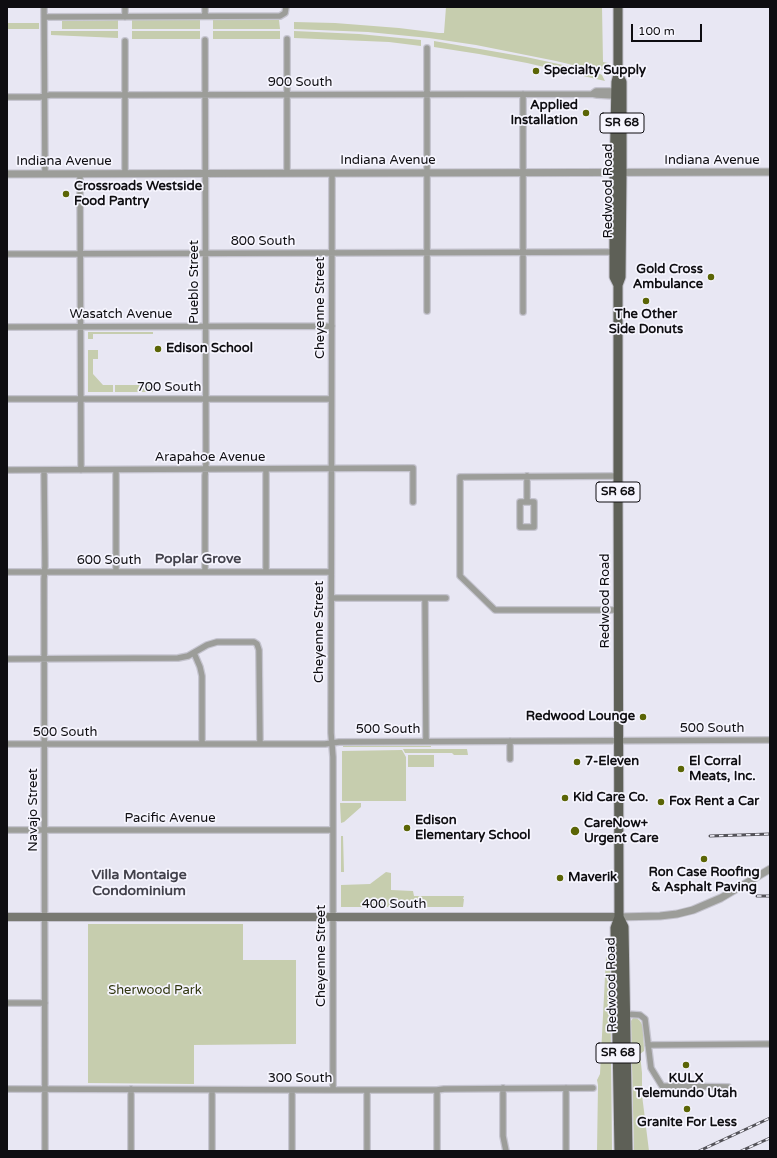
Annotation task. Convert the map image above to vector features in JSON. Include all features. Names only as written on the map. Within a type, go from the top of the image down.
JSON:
[{"type":"main road","name":"Redwood Road","points":[[618,7],[618,74],[615,93],[621,277],[618,285],[619,917],[615,928],[619,1151]]},
{"type":"main road","name":"Redwood Road","points":[[618,74],[622,82],[614,277],[618,285]]},
{"type":"main road","name":"400 South","points":[[7,917],[619,917]]},
{"type":"main road","name":"Redwood Road","points":[[619,917],[624,927],[628,1151]]},
{"type":"street","points":[[44,7],[45,174]]},
{"type":"street","points":[[125,7],[125,17]]},
{"type":"street","points":[[205,7],[205,16]]},
{"type":"street","points":[[44,17],[280,16],[284,15],[286,7]]},
{"type":"street","points":[[287,39],[287,174]]},
{"type":"street","name":"Pueblo Street","points":[[205,40],[205,572]]},
{"type":"street","points":[[125,41],[125,174]]},
{"type":"street","points":[[427,48],[427,311]]},
{"type":"street","name":"900 South","points":[[7,97],[38,97],[50,95],[592,94],[596,91],[615,93]]},
{"type":"street","points":[[523,94],[523,312]]},
{"type":"street","name":"Indiana Avenue","points":[[7,174],[770,172]]},
{"type":"street","name":"Cheyenne Street","points":[[332,173],[333,1090]]},
{"type":"street","points":[[80,174],[81,470]]},
{"type":"street","name":"800 South","points":[[7,254],[615,252]]},
{"type":"street","name":"Wasatch Avenue","points":[[7,327],[332,326]]},
{"type":"street","name":"700 South","points":[[7,399],[332,399]]},
{"type":"street","name":"Arapahoe Avenue","points":[[7,470],[413,468],[413,502]]},
{"type":"street","points":[[266,469],[266,572]]},
{"type":"street","name":"Navajo Street","points":[[44,470],[45,1151]]},
{"type":"street","points":[[116,470],[116,572]]},
{"type":"street","points":[[618,476],[460,476],[460,576],[495,610],[619,610]]},
{"type":"street","points":[[527,476],[527,502]]},
{"type":"street","points":[[520,502],[527,502],[534,502],[534,527],[520,527],[520,502]]},
{"type":"street","name":"600 South","points":[[7,572],[332,572]]},
{"type":"street","points":[[332,598],[446,598]]},
{"type":"street","points":[[426,598],[426,741]]},
{"type":"street","points":[[7,659],[172,658],[185,657],[207,645],[216,642],[251,642],[257,644],[259,650],[260,744]]},
{"type":"street","points":[[194,653],[202,676],[202,744]]},
{"type":"street","name":"500 South","points":[[7,744],[325,744],[333,742],[426,741],[770,740]]},
{"type":"street","points":[[510,741],[510,759]]},
{"type":"street","name":"Pacific Avenue","points":[[7,830],[333,830]]},
{"type":"street","name":"400 South","points":[[619,917],[660,916],[693,910],[721,898],[770,869]]},
{"type":"street","points":[[7,1003],[45,1003]]},
{"type":"street","points":[[625,1014],[640,1015],[645,1019],[648,1056],[651,1068],[662,1086],[728,1086]]},
{"type":"street","points":[[648,1045],[770,1044]]},
{"type":"street","name":"300 South","points":[[7,1089],[437,1090],[444,1088],[593,1088]]},
{"type":"street","points":[[503,1088],[503,1136],[506,1151]]},
{"type":"street","points":[[566,1088],[566,1151]]},
{"type":"street","points":[[131,1089],[131,1151]]},
{"type":"street","points":[[212,1090],[212,1151]]},
{"type":"street","points":[[292,1090],[292,1151]]},
{"type":"street","points":[[367,1090],[367,1151]]},
{"type":"street","points":[[437,1090],[437,1151]]},
{"type":"green space","points":[[446,7],[602,7],[603,62],[608,63],[607,67],[598,71],[476,45],[429,38],[368,32],[294,29],[294,22],[335,23],[444,33]]},
{"type":"green space","points":[[118,20],[118,29],[62,29],[62,21]]},
{"type":"green space","points":[[132,20],[200,20],[200,29],[132,29]]},
{"type":"green space","points":[[213,20],[279,20],[280,29],[213,29]]},
{"type":"green space","points":[[7,23],[39,23],[39,29],[7,29]]},
{"type":"green space","points":[[51,31],[118,31],[118,38],[51,35]]},
{"type":"green space","points":[[132,31],[200,31],[200,39],[132,39]]},
{"type":"green space","points":[[213,31],[280,31],[280,39],[213,39]]},
{"type":"green space","points":[[294,31],[359,34],[421,40],[421,46],[389,42],[294,38]]},
{"type":"green space","points":[[434,41],[526,57],[582,69],[602,75],[605,81],[527,63],[434,47]]},
{"type":"green space","points":[[88,332],[153,332],[153,334],[93,334],[93,339],[88,339]]},
{"type":"green space","points":[[88,350],[98,350],[98,359],[93,359],[93,374],[103,385],[113,385],[113,392],[88,392]]},
{"type":"green space","points":[[115,385],[153,385],[153,392],[115,392]]},
{"type":"green space","points":[[431,746],[431,747],[343,747]]},
{"type":"green space","points":[[403,749],[467,749],[468,755],[454,755],[452,753],[405,753]]},
{"type":"green space","points":[[402,750],[406,757],[406,801],[342,801],[342,751]]},
{"type":"green space","points":[[408,755],[434,755],[434,767],[408,767]]},
{"type":"green space","points":[[340,803],[361,803],[361,807],[341,823]]},
{"type":"green space","points":[[341,836],[343,836],[344,872],[341,872]]},
{"type":"green space","points":[[386,872],[391,873],[391,890],[413,891],[414,896],[464,896],[463,907],[341,907],[341,885],[370,884]]},
{"type":"green space","name":"Sherwood Park","points":[[88,924],[243,924],[243,960],[296,960],[296,1044],[194,1045],[194,1084],[88,1083]]},
{"type":"green space","points":[[606,957],[610,957],[612,1151],[597,1151],[597,1080],[600,1074]]},
{"type":"green space","points":[[633,1018],[637,1018],[643,1026],[644,1051],[640,1054],[642,1095],[649,1151],[634,1151],[631,1021]]},
{"type":"railway","points":[[710,836],[770,834]]},
{"type":"railway","points":[[757,896],[770,896]]},
{"type":"railway","points":[[699,1151],[770,1118]]},
{"type":"railway","points":[[741,1151],[770,1138]]},
{"type":"place","name":"Specialty Supply","points":[[536,71]]},
{"type":"place","name":"Applied Installation","points":[[586,113]]},
{"type":"place","name":"Crossroads Westside Food Pantry","points":[[66,194]]},
{"type":"place","name":"Gold Cross Ambulance","points":[[711,277]]},
{"type":"place","name":"The Other Side Donuts","points":[[646,301]]},
{"type":"place","name":"Edison School","points":[[158,349]]},
{"type":"place","name":"Redwood Lounge","points":[[643,717]]},
{"type":"place","name":"7-Eleven","points":[[577,762]]},
{"type":"place","name":"El Corral Meats, Inc.","points":[[681,769]]},
{"type":"place","name":"Kid Care Co.","points":[[565,798]]},
{"type":"place","name":"Fox Rent a Car","points":[[661,802]]},
{"type":"place","name":"Edison Elementary School","points":[[407,828]]},
{"type":"place","name":"CareNow+ Urgent Care","points":[[575,831]]},
{"type":"place","name":"Ron Case Roofing & Asphalt Paving","points":[[704,859]]},
{"type":"place","name":"Maverik","points":[[560,878]]},
{"type":"place","name":"KULX Telemundo Utah","points":[[686,1065]]},
{"type":"place","name":"Granite For Less","points":[[687,1109]]},
{"type":"district","name":"Poplar Grove","points":[[198,559]]},
{"type":"district","name":"Villa Montaige Condominium","points":[[139,884]]}]
